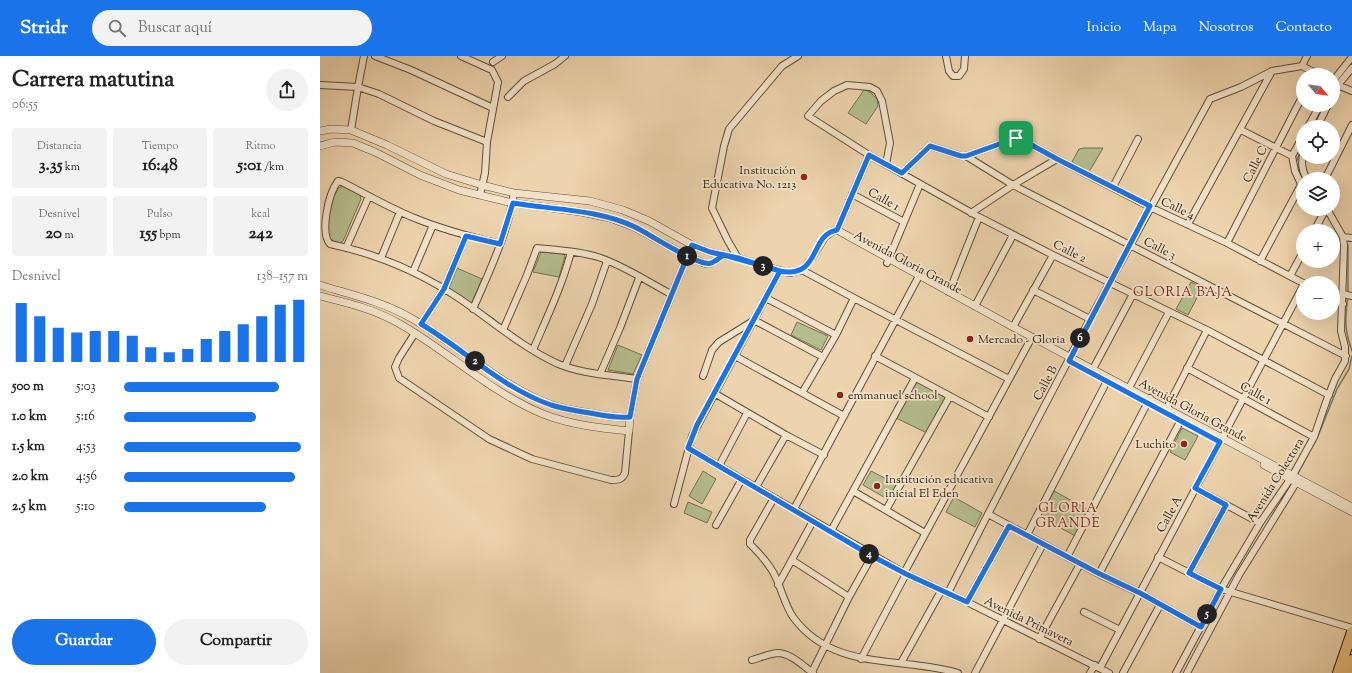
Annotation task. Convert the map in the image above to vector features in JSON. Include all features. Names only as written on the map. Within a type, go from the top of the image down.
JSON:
[{"type":"highway","points":[[1338,673],[1352,632]]},
{"type":"highway","points":[[1348,673],[1352,660]]},
{"type":"street","points":[[351,130],[364,56]]},
{"type":"street","points":[[375,56],[404,67],[493,108]]},
{"type":"street","points":[[461,56],[492,70],[498,82],[487,142],[487,160],[480,195]]},
{"type":"street","points":[[493,62],[502,56]]},
{"type":"street","points":[[508,98],[524,81],[555,64],[565,56]]},
{"type":"street","points":[[738,258],[712,208],[728,129],[782,66],[798,56]]},
{"type":"street","points":[[946,56],[949,71],[953,76],[959,76],[964,69],[964,56]]},
{"type":"street","points":[[1301,56],[1302,66]]},
{"type":"street","points":[[1302,66],[1307,56]]},
{"type":"street","points":[[1340,75],[1352,56]]},
{"type":"street","points":[[1188,224],[1241,130],[1272,71],[1302,66],[1306,68]]},
{"type":"street","points":[[1340,79],[1352,68]]},
{"type":"street","name":"Calle B","points":[[948,593],[1090,319],[1150,206],[1210,99],[1241,87],[1272,71]]},
{"type":"street","points":[[320,85],[358,87],[379,94],[434,121],[487,142]]},
{"type":"street","name":"Calle 2","points":[[886,164],[890,143],[882,101],[877,91],[870,87],[847,85],[834,91],[821,101],[808,116],[869,155],[979,217],[1207,330],[1264,359],[1329,395]]},
{"type":"street","points":[[1340,85],[1352,91]]},
{"type":"street","name":"Calle C","points":[[1227,243],[1296,109]]},
{"type":"street","points":[[1329,172],[1352,125]]},
{"type":"street","points":[[320,127],[351,130],[387,145],[446,174],[482,185],[514,193],[590,201],[624,210],[650,221],[692,245],[710,252],[738,258],[789,273],[802,270],[808,264],[828,233]]},
{"type":"street","points":[[320,131],[331,129]]},
{"type":"street","points":[[1241,130],[1292,156]]},
{"type":"street","name":"Calle 4","points":[[966,156],[1019,138],[1057,159],[1227,243],[1296,279]]},
{"type":"street","points":[[1113,187],[1138,139]]},
{"type":"street","points":[[320,146],[335,142],[354,143],[420,175],[459,190],[513,203],[581,212],[610,218],[634,227],[699,262],[710,264],[724,255]]},
{"type":"street","points":[[902,173],[930,146],[961,156],[966,156]]},
{"type":"street","points":[[1296,149],[1292,156],[1296,172]]},
{"type":"street","points":[[837,230],[869,155]]},
{"type":"street","name":"Calle 3","points":[[966,156],[1013,185],[1346,356]]},
{"type":"street","points":[[971,212],[1057,159]]},
{"type":"street","points":[[500,244],[466,236],[433,225],[400,212],[338,181],[322,206],[323,237],[326,242],[381,258],[413,272],[444,289],[503,330],[557,363],[586,372],[637,379]]},
{"type":"street","points":[[888,261],[920,184]]},
{"type":"street","points":[[473,309],[500,244],[513,203],[514,193]]},
{"type":"street","name":"Calle 1","points":[[852,194],[904,222]]},
{"type":"street","points":[[1260,261],[1296,195]]},
{"type":"street","points":[[346,248],[368,196]]},
{"type":"street","points":[[381,258],[400,212]]},
{"type":"street","points":[[1332,216],[1348,237]]},
{"type":"street","points":[[949,292],[979,217]]},
{"type":"street","points":[[413,272],[433,225]]},
{"type":"street","name":"Avenida Gloria Grande","points":[[828,233],[837,230],[888,261]]},
{"type":"street","points":[[1346,356],[1341,331],[1342,304],[1348,237],[1352,230]]},
{"type":"street","name":"Avenida Gloria Grande","points":[[828,233],[836,235],[888,261],[1070,359],[1107,381],[1167,408],[1221,440],[1352,512]]},
{"type":"street","points":[[975,306],[1013,235]]},
{"type":"street","points":[[421,324],[444,289],[466,236]]},
{"type":"street","points":[[415,333],[395,367],[399,378],[489,439],[532,459],[611,480],[618,480],[623,477],[625,473],[630,417],[637,379],[692,245]]},
{"type":"street","points":[[503,330],[537,248],[571,252],[592,256],[607,261],[671,294]]},
{"type":"street","points":[[534,350],[564,277],[571,252]]},
{"type":"street","points":[[1013,327],[1053,255]]},
{"type":"street","points":[[565,366],[592,304],[607,261]]},
{"type":"street","points":[[1290,276],[1296,265]]},
{"type":"street","points":[[802,270],[1010,379]]},
{"type":"street","points":[[674,504],[688,448],[697,425],[780,271]]},
{"type":"street","points":[[794,508],[824,455],[918,277]]},
{"type":"street","name":"Avenida Gloria Grande","points":[[918,277],[975,306],[1013,327],[1031,339]]},
{"type":"street","points":[[600,374],[620,328],[639,278]]},
{"type":"street","points":[[320,285],[359,296],[388,307],[421,324],[508,383],[551,405],[616,418],[630,417]]},
{"type":"street","points":[[1033,290],[1090,319]]},
{"type":"street","points":[[1093,369],[1133,294]]},
{"type":"street","points":[[1343,294],[1352,296]]},
{"type":"street","points":[[320,296],[360,306],[398,323],[510,398],[542,413],[561,420],[590,427],[629,431]]},
{"type":"street","points":[[766,298],[836,335]]},
{"type":"street","points":[[802,393],[836,335],[854,298]]},
{"type":"street","name":"Calle A","points":[[1090,673],[1098,667],[1120,630],[1296,299]]},
{"type":"street","points":[[1129,388],[1169,312]]},
{"type":"street","points":[[754,320],[823,357]]},
{"type":"street","points":[[703,376],[712,350],[719,342],[754,320]]},
{"type":"street","points":[[1167,408],[1207,330]]},
{"type":"street","points":[[861,659],[926,533],[1031,339]]},
{"type":"street","points":[[735,356],[844,416]]},
{"type":"street","points":[[875,356],[989,417]]},
{"type":"street","name":"Avenida Colectora","points":[[1187,673],[1239,575],[1293,479],[1314,437],[1329,395],[1346,356]]},
{"type":"street","name":"Avenida Gloria Grande","points":[[1070,359],[1129,388],[1180,420],[1221,440]]},
{"type":"street","name":"Calle 1","points":[[1187,368],[1314,437]]},
{"type":"street","points":[[832,531],[915,378]]},
{"type":"street","points":[[1026,535],[1107,381]]},
{"type":"street","points":[[714,393],[786,435],[824,455]]},
{"type":"street","points":[[886,510],[950,396]]},
{"type":"street","points":[[1067,557],[1148,400]]},
{"type":"street","points":[[719,466],[747,413]]},
{"type":"street","points":[[1100,574],[1180,420]]},
{"type":"street","points":[[756,486],[786,435]]},
{"type":"street","name":"Avenida Primavera","points":[[688,448],[794,508],[813,521],[905,574],[967,602],[1002,621],[1109,673]]},
{"type":"street","points":[[716,525],[742,478]]},
{"type":"street","name":"Avenida Gloria Grande","points":[[1293,479],[1352,507]]},
{"type":"street","name":"Avenida Colectora","points":[[1176,673],[1221,589],[1260,523],[1293,479]]},
{"type":"street","points":[[1195,488],[1260,523]]},
{"type":"street","points":[[853,491],[926,533]]},
{"type":"street","points":[[774,498],[750,540],[750,544],[772,571],[793,617],[807,633],[825,646],[851,657],[901,663],[958,673]]},
{"type":"street","points":[[1189,573],[1226,505]]},
{"type":"street","points":[[988,514],[1080,564],[1140,593],[1201,627]]},
{"type":"street","points":[[778,585],[813,521]]},
{"type":"street","points":[[967,602],[1009,526]]},
{"type":"street","points":[[975,673],[1043,544]]},
{"type":"street","points":[[752,660],[777,653],[785,654],[794,658],[813,673],[849,597],[872,556]]},
{"type":"street","points":[[1158,557],[1221,589],[1352,628]]},
{"type":"street","points":[[792,560],[849,597]]},
{"type":"street","points":[[1039,639],[1080,564]]},
{"type":"street","points":[[901,663],[941,591]]},
{"type":"street","points":[[1123,673],[1160,605]]},
{"type":"street","points":[[1084,612],[1120,630]]},
{"type":"green space","points":[[864,90],[870,92],[877,99],[878,106],[866,124],[848,113]]},
{"type":"green space","points":[[1103,148],[1089,172],[1072,162],[1079,149]]},
{"type":"green space","points":[[342,186],[360,195],[361,199],[343,241],[340,243],[329,237],[327,226],[332,202],[338,189]]},
{"type":"green space","points":[[541,252],[564,254],[565,256],[559,277],[533,272]]},
{"type":"green space","points":[[457,268],[482,279],[472,302],[470,303],[449,288]]},
{"type":"green space","points":[[1191,282],[1202,288],[1188,315],[1176,309]]},
{"type":"green space","points":[[797,322],[828,336],[821,350],[791,335]]},
{"type":"green space","points":[[618,345],[642,355],[633,374],[608,370]]},
{"type":"green space","points":[[918,380],[948,397],[927,433],[896,418]]},
{"type":"green space","name":"Luchito","points":[[1182,428],[1198,436],[1185,460],[1170,452]]},
{"type":"green space","points":[[703,471],[716,479],[702,504],[689,496]]},
{"type":"green space","points":[[871,471],[898,485],[889,500],[863,485]]},
{"type":"green space","points":[[1054,491],[1089,510],[1075,536],[1040,516]]},
{"type":"green space","points":[[954,497],[982,513],[975,527],[946,512]]},
{"type":"green space","points":[[688,502],[712,512],[707,523],[684,513]]},
{"type":"waterway","points":[[1317,120],[1321,112]]},
{"type":"waterway","points":[[1348,245],[1348,292]]},
{"type":"waterway","points":[[1348,296],[1346,324],[1352,351]]},
{"type":"waterway","points":[[1297,475],[1318,436],[1337,389],[1349,369],[1352,356]]},
{"type":"place","name":"Institución Educativa No. 1213","points":[[804,177]]},
{"type":"place","name":"Mercado - Gloria","points":[[970,339]]},
{"type":"place","name":"emmanuel school","points":[[840,395]]},
{"type":"place","name":"Luchito","points":[[1184,444]]},
{"type":"place","name":"Institución educativa inicial El Eden","points":[[877,486]]},
{"type":"district","name":"GLORIA BAJA","points":[[1183,291]]},
{"type":"district","name":"GLORIA GRANDE","points":[[1068,514]]},
{"type":"route","points":[[1016,138],[966,156],[961,156],[930,146],[902,173],[869,155],[837,230],[832,231],[825,236],[808,264],[802,270],[789,273],[738,258],[724,255],[710,264],[706,264],[687,256],[634,227],[610,218],[581,212],[540,208],[513,203],[500,244],[466,236],[444,289],[421,324],[508,383],[533,397],[551,405],[567,409],[616,418],[630,417],[637,379],[671,294],[687,256],[692,245],[710,252],[730,256],[738,258],[780,271],[697,425],[688,448],[794,508],[872,556],[941,591],[967,602],[1009,526],[1100,574],[1140,593],[1201,627],[1221,589],[1189,573],[1226,505],[1195,488],[1220,442],[1069,361],[1150,206],[1023,140],[1016,138]]}]
